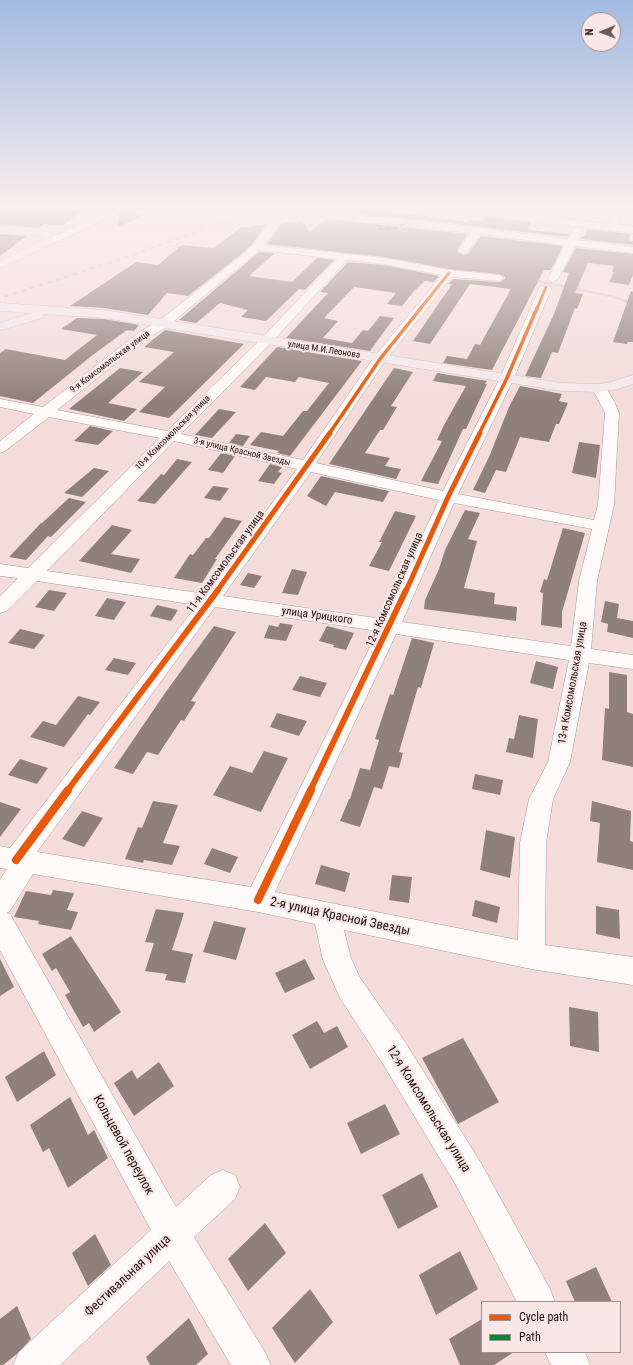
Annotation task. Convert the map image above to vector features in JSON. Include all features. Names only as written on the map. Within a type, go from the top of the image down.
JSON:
[{"type":"main road","points":[[0,322],[9,310],[45,312]]},
{"type":"main road","name":"улица М.И.Леонова","points":[[45,312],[104,314],[506,380],[589,388]]},
{"type":"main road","points":[[0,322],[45,312]]},
{"type":"main road","points":[[589,388],[613,386],[633,379]]},
{"type":"street","name":"9-я Комсомольская улица","points":[[0,448],[145,334],[163,324],[226,274]]},
{"type":"street","name":"10-я Комсомольская улица","points":[[0,607],[266,341],[329,274]]},
{"type":"street","name":"11-я Комсомольская улица","points":[[14,859],[211,600],[306,467],[380,359],[448,274]]},
{"type":"street","points":[[483,274],[497,274]]},
{"type":"street","name":"12-я Комсомольская улица","points":[[258,900],[390,626],[448,497],[506,380],[555,274]]},
{"type":"street","name":"13-я Комсомольская улица","points":[[531,956],[533,843],[541,799],[559,762],[580,654],[588,581],[606,505],[612,413],[607,401],[589,388]]},
{"type":"street","name":"3-я улица Красной Звезды","points":[[0,403],[44,413],[170,436],[448,497],[601,526]]},
{"type":"street","name":"улица Урицкого","points":[[0,570],[633,662]]},
{"type":"street","points":[[0,903],[14,859]]},
{"type":"street","name":"2-я улица Красной Звезды","points":[[14,859],[258,900],[531,956],[633,971]]},
{"type":"street","name":"12-я Комсомольская улица","points":[[327,915],[337,960],[350,988],[394,1053],[469,1175],[536,1301]]},
{"type":"street","name":"Кольцевой переулок","points":[[0,923],[173,1235],[252,1365]]},
{"type":"street","name":"Фестивальная улица","points":[[32,1365],[223,1187]]},
{"type":"street","points":[[565,1353],[571,1365]]},
{"type":"building","points":[[118,274],[216,274],[188,296],[167,293],[148,315],[104,308],[70,306]]},
{"type":"building","points":[[233,274],[252,274],[249,276],[292,282],[301,274],[321,274],[305,290],[299,289],[266,321],[241,317],[248,310],[220,303],[196,323],[179,320]]},
{"type":"building","points":[[337,274],[427,274],[439,276],[434,282],[425,281],[414,291],[402,306],[387,304],[396,293],[354,287],[324,318],[338,321],[323,338],[352,343],[363,330],[368,331],[380,316],[394,318],[370,351],[286,338],[328,293],[320,292]]},
{"type":"building","points":[[496,274],[542,274],[492,370],[443,363],[447,356],[467,359],[475,344],[480,345],[511,289],[470,284],[430,344],[413,341],[452,284],[448,284],[453,279],[499,282],[505,279],[505,277]]},
{"type":"building","points":[[569,274],[583,274],[575,293],[583,294],[577,309],[575,308],[558,353],[552,352],[541,378],[525,376],[554,314]]},
{"type":"building","points":[[613,274],[633,274],[629,285],[609,282]]},
{"type":"building","points":[[631,291],[633,292],[633,342],[628,342],[627,344],[613,342]]},
{"type":"building","points":[[77,318],[104,319],[139,325],[134,331],[127,330],[94,354],[33,403],[0,396],[0,353],[6,349],[65,360],[97,335],[61,329]]},
{"type":"building","points":[[165,330],[244,344],[169,418],[139,412],[165,387],[139,382],[174,352],[144,347]]},
{"type":"building","points":[[277,347],[362,361],[290,456],[277,453],[279,451],[250,445],[261,432],[283,436],[303,411],[307,411],[329,383],[299,377],[295,382],[266,377],[255,390],[240,387]]},
{"type":"building","points":[[120,368],[143,372],[108,403],[137,409],[124,421],[69,409]]},
{"type":"building","points":[[394,368],[413,372],[391,406],[397,407],[383,430],[380,430],[365,453],[390,458],[385,466],[401,469],[396,479],[329,464]]},
{"type":"building","points":[[437,373],[487,381],[485,384],[487,384],[466,429],[463,429],[438,484],[421,481],[442,441],[437,440],[444,425],[466,386],[433,381]]},
{"type":"building","points":[[520,386],[562,394],[559,401],[568,403],[559,424],[556,424],[549,442],[520,437],[506,472],[496,470],[485,493],[473,490],[489,457],[509,407]]},
{"type":"building","points":[[219,409],[236,412],[212,438],[195,435]]},
{"type":"building","points":[[90,426],[113,431],[98,445],[74,441]]},
{"type":"building","points":[[236,434],[250,436],[243,446],[229,443]]},
{"type":"building","points":[[579,442],[600,445],[596,478],[572,473]]},
{"type":"building","points":[[221,453],[235,456],[223,473],[208,470]]},
{"type":"building","points":[[177,459],[192,462],[155,504],[137,501],[161,474],[164,475]]},
{"type":"building","points":[[270,464],[282,467],[278,472],[282,473],[274,484],[258,481]]},
{"type":"building","points":[[94,468],[109,471],[82,497],[64,493]]},
{"type":"building","points":[[321,476],[389,491],[383,502],[335,492],[326,506],[307,496]]},
{"type":"building","points":[[213,486],[229,488],[220,501],[204,498]]},
{"type":"building","points":[[69,498],[86,502],[51,537],[48,536],[26,560],[9,557],[41,523]]},
{"type":"building","points":[[465,510],[480,513],[468,539],[477,541],[464,588],[495,593],[494,604],[517,607],[516,621],[424,609],[425,600],[439,569],[445,550]]},
{"type":"building","points":[[395,511],[416,516],[389,571],[369,566],[382,542],[379,542]]},
{"type":"building","points":[[224,517],[242,521],[215,559],[217,559],[202,583],[174,578],[190,554],[193,555],[206,538],[209,538]]},
{"type":"building","points":[[112,525],[132,530],[111,554],[140,559],[131,573],[79,561]]},
{"type":"building","points":[[563,528],[585,533],[562,612],[562,628],[541,625],[543,593],[540,592],[544,579],[547,580]]},
{"type":"building","points":[[292,569],[307,572],[298,595],[282,593]]},
{"type":"building","points":[[248,573],[262,576],[254,588],[240,585]]},
{"type":"building","points":[[49,590],[67,593],[54,611],[35,607]]},
{"type":"building","points":[[107,598],[126,602],[114,620],[95,616]]},
{"type":"building","points":[[605,601],[619,604],[617,618],[633,621],[633,638],[607,632],[608,624],[601,622]]},
{"type":"building","points":[[157,605],[178,610],[171,621],[150,616]]},
{"type":"building","points":[[280,623],[293,625],[286,641],[264,638],[269,625],[278,627]]},
{"type":"building","points":[[214,626],[236,632],[191,701],[196,702],[184,721],[181,720],[158,755],[147,752],[133,774],[114,768],[165,693]]},
{"type":"building","points":[[327,626],[354,633],[346,650],[333,647],[334,645],[319,641]]},
{"type":"building","points":[[20,629],[45,635],[34,649],[8,643]]},
{"type":"building","points":[[412,638],[434,643],[421,688],[418,687],[399,752],[403,753],[399,768],[389,766],[382,789],[374,787],[360,827],[340,821],[350,799],[360,768],[370,770],[379,740],[375,739],[390,694],[393,695]]},
{"type":"building","points":[[114,658],[136,663],[128,675],[105,670]]},
{"type":"building","points":[[536,661],[558,667],[553,689],[530,683]]},
{"type":"building","points":[[609,672],[627,675],[627,712],[633,714],[633,767],[602,760],[605,708],[609,709]]},
{"type":"building","points":[[300,676],[327,683],[320,697],[292,690]]},
{"type":"building","points":[[78,696],[100,702],[90,715],[88,714],[64,747],[30,737],[43,721],[56,725]]},
{"type":"building","points":[[277,713],[307,721],[299,736],[270,727]]},
{"type":"building","points":[[519,715],[538,719],[533,758],[506,752],[509,738],[514,739]]},
{"type":"building","points":[[264,751],[288,758],[261,812],[213,795],[230,766],[252,773]]},
{"type":"building","points":[[20,759],[48,768],[37,784],[8,775]]},
{"type":"building","points":[[475,774],[503,780],[500,795],[472,789]]},
{"type":"building","points":[[153,801],[178,805],[163,843],[180,846],[172,865],[144,860],[143,863],[125,859],[138,827],[142,828]]},
{"type":"building","points":[[592,801],[631,811],[630,841],[633,842],[633,870],[597,862],[600,823],[590,821]]},
{"type":"building","points":[[0,802],[21,809],[0,837]]},
{"type":"building","points":[[82,811],[103,818],[84,847],[62,839]]},
{"type":"building","points":[[486,830],[515,837],[510,878],[480,870]]},
{"type":"building","points":[[212,848],[238,857],[230,873],[204,864]]},
{"type":"building","points":[[321,865],[350,873],[345,892],[315,884]]},
{"type":"building","points":[[392,875],[412,877],[409,903],[389,900]]},
{"type":"building","points":[[53,890],[74,893],[67,910],[78,912],[71,930],[38,924],[39,921],[14,917],[26,891],[51,895]]},
{"type":"building","points":[[475,900],[500,907],[497,923],[472,916]]},
{"type":"building","points":[[596,906],[619,910],[620,939],[596,934]]},
{"type":"building","points":[[156,909],[184,913],[172,950],[193,954],[185,983],[165,980],[167,974],[145,971],[154,943],[145,942]]},
{"type":"building","points":[[214,921],[246,928],[236,960],[203,952]]},
{"type":"building","points":[[71,936],[121,1012],[94,1032],[89,1023],[83,1027],[65,995],[70,992],[56,968],[52,971],[42,954]]},
{"type":"building","points":[[0,959],[14,987],[0,996]]},
{"type":"building","points":[[305,959],[315,979],[285,993],[275,973]]},
{"type":"building","points":[[569,1007],[598,1012],[599,1052],[570,1046]]},
{"type":"building","points":[[317,1021],[324,1033],[337,1026],[348,1047],[310,1069],[292,1035]]},
{"type":"building","points":[[463,1038],[499,1102],[458,1124],[422,1058]]},
{"type":"building","points":[[44,1051],[56,1075],[17,1102],[5,1077]]},
{"type":"building","points":[[159,1062],[174,1086],[134,1116],[114,1083],[132,1070],[137,1079]]},
{"type":"building","points":[[70,1097],[88,1135],[94,1130],[108,1158],[68,1188],[49,1148],[43,1152],[30,1125]]},
{"type":"building","points":[[385,1104],[400,1134],[361,1154],[347,1123]]},
{"type":"building","points":[[422,1173],[438,1207],[398,1229],[382,1195]]},
{"type":"building","points":[[265,1223],[286,1253],[248,1291],[228,1259]]},
{"type":"building","points":[[95,1234],[111,1265],[88,1286],[72,1253]]},
{"type":"building","points":[[460,1251],[478,1289],[436,1315],[419,1275]]},
{"type":"building","points":[[596,1267],[612,1301],[575,1301],[566,1281]]},
{"type":"building","points":[[310,1289],[333,1322],[295,1363],[272,1328]]},
{"type":"building","points":[[17,1306],[31,1339],[17,1354],[3,1365],[0,1365],[0,1319]]},
{"type":"building","points":[[189,1318],[208,1354],[196,1365],[150,1365],[146,1357]]},
{"type":"building","points":[[481,1320],[481,1353],[512,1353],[494,1365],[460,1365],[449,1339]]},
{"type":"waterway","points":[[533,280],[610,296],[633,303]]},
{"type":"railway","points":[[0,298],[76,274]]},
{"type":"cycle path","points":[[16,860],[211,600],[306,467],[380,359],[448,274]]},
{"type":"cycle path","points":[[258,900],[390,626],[448,497],[506,380],[546,287]]}]
